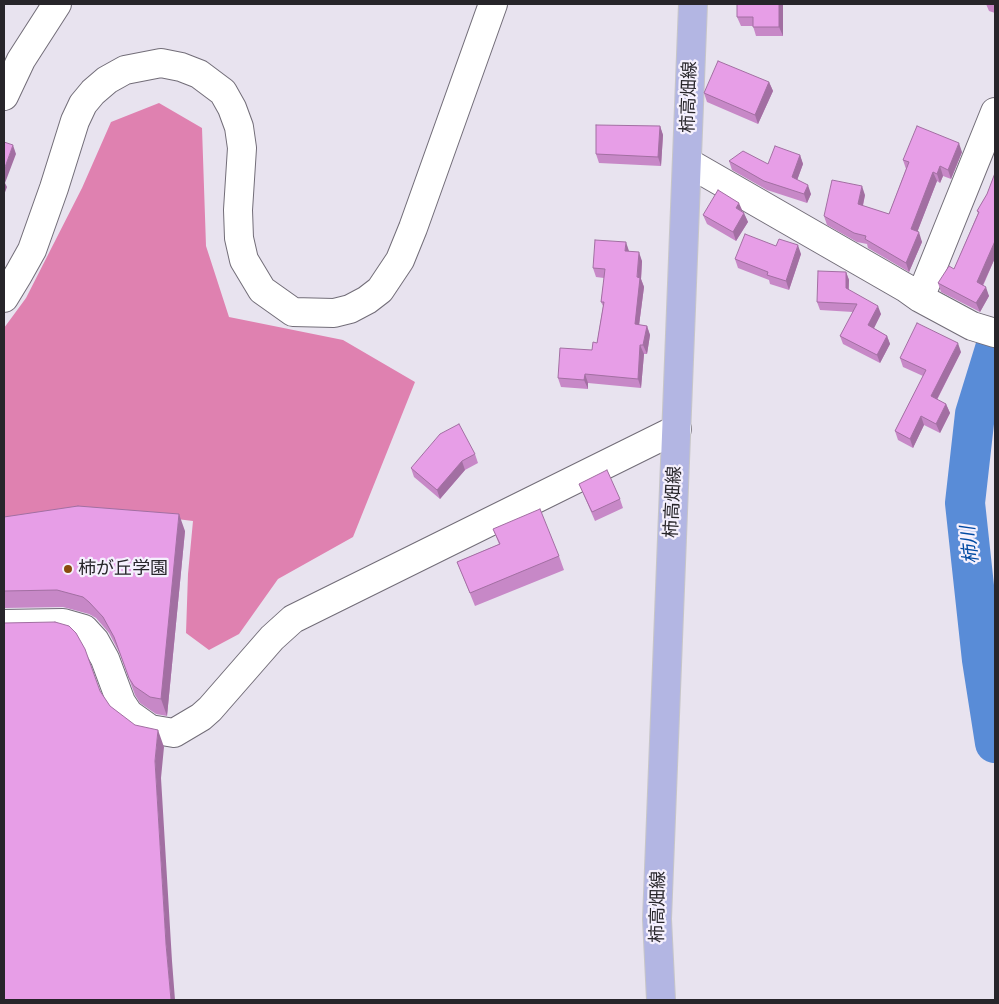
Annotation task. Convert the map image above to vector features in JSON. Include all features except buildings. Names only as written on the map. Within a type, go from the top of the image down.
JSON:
[{"type":"main road","name":"柿高畑線","points":[[661,1000],[656,919],[693,4]]},
{"type":"street","points":[[4,96],[12,59],[56,4]]},
{"type":"street","points":[[4,298],[32,250],[75,120],[83,104],[107,80],[125,70],[161,63],[181,67],[199,74],[223,92],[232,108],[239,126],[242,148],[238,210],[239,238],[244,260],[262,290],[293,312],[334,313],[367,300],[380,290],[400,260],[493,4]]},
{"type":"street","points":[[920,298],[995,112]]},
{"type":"street","points":[[687,162],[906,288],[920,298],[984,329]]},
{"type":"street","points":[[4,624],[63,623],[84,629],[95,641],[105,660],[121,702],[130,714],[150,729],[174,733],[201,717],[210,709],[272,638],[293,620],[677,429]]},
{"type":"shaded area","points":[[159,103],[202,128],[206,246],[229,317],[343,340],[415,382],[353,537],[278,579],[239,634],[209,650],[186,633],[188,574],[193,521],[136,514],[4,527],[4,328],[26,298],[82,188],[111,122]]},
{"type":"waterway","name":"柿川","points":[[995,349],[975,414],[965,503],[982,660],[995,743]]},
{"type":"place","name":"柿が丘学園","points":[[68,569]]}]
